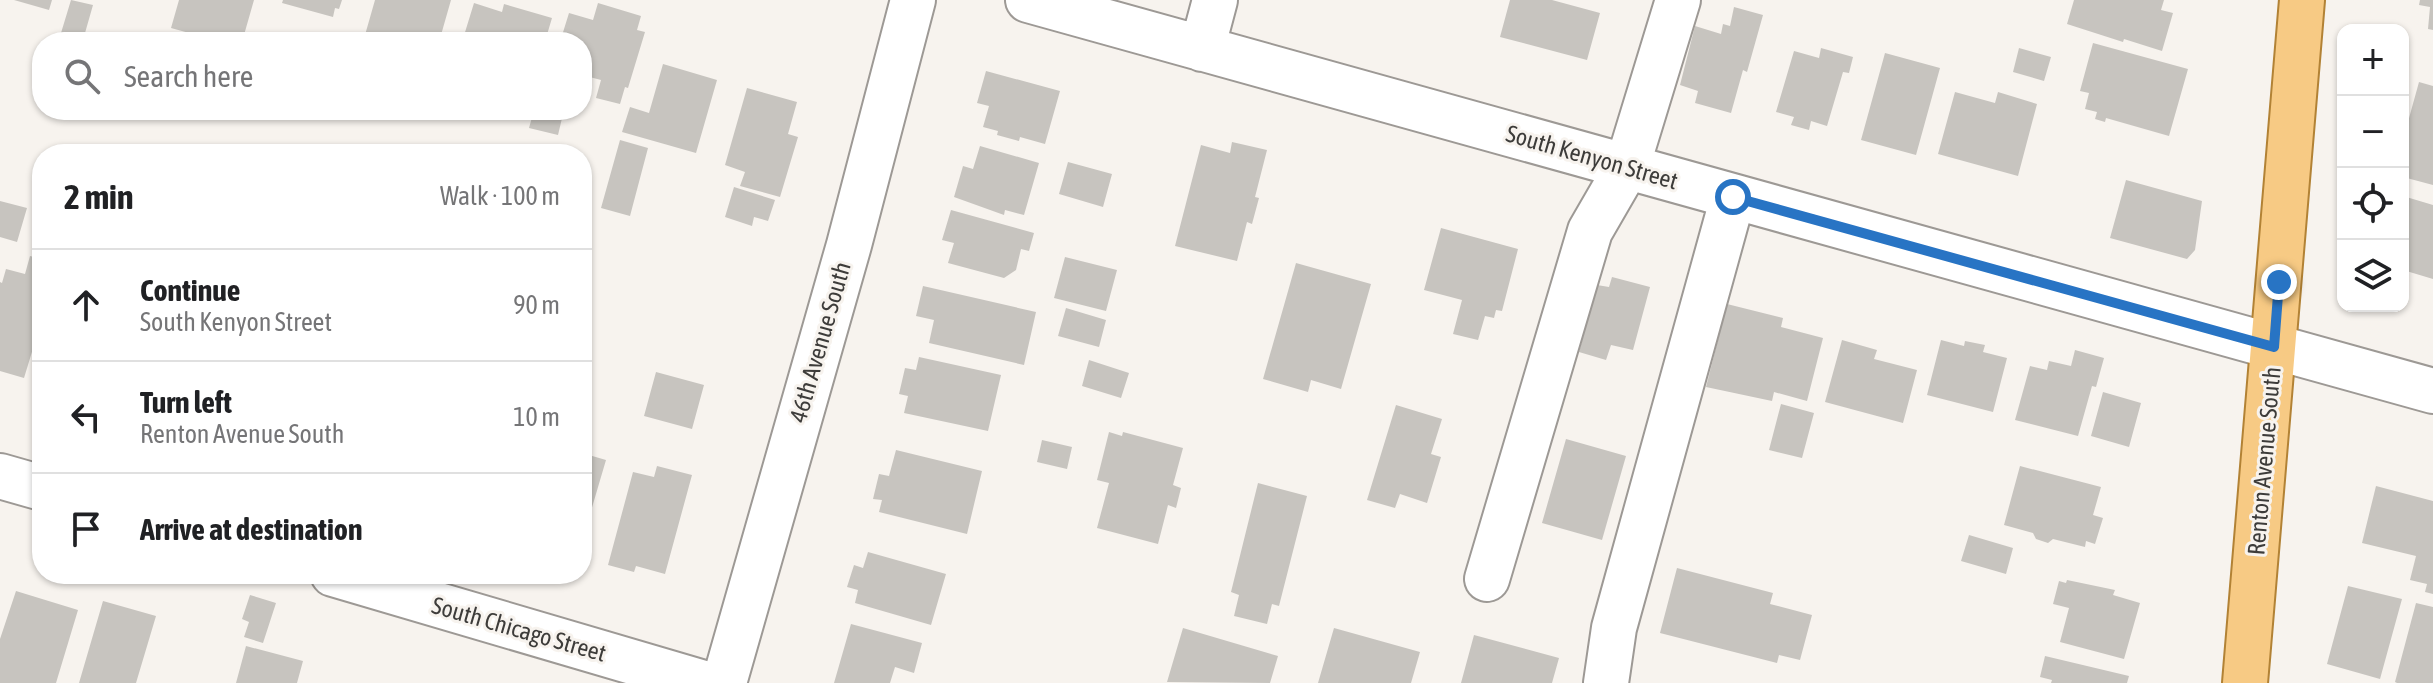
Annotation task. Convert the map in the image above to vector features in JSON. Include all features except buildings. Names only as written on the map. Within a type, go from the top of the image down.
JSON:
[{"type":"main road","name":"Renton Avenue South","points":[[2245,683],[2302,0]]},
{"type":"street","name":"46th Avenue South","points":[[724,683],[849,245],[913,0]]},
{"type":"street","name":"South Kenyon Street","points":[[1028,0],[2433,391]]},
{"type":"street","points":[[1202,49],[1215,0]]},
{"type":"street","points":[[1487,579],[1590,231],[1627,167],[1678,0]]},
{"type":"street","points":[[1606,683],[1614,628],[1733,197]]},
{"type":"street","points":[[0,476],[32,485]]},
{"type":"street","name":"South Chicago Street","points":[[367,584],[704,683]]},
{"type":"route","points":[[1733,197],[2274,347],[2279,282]]}]
